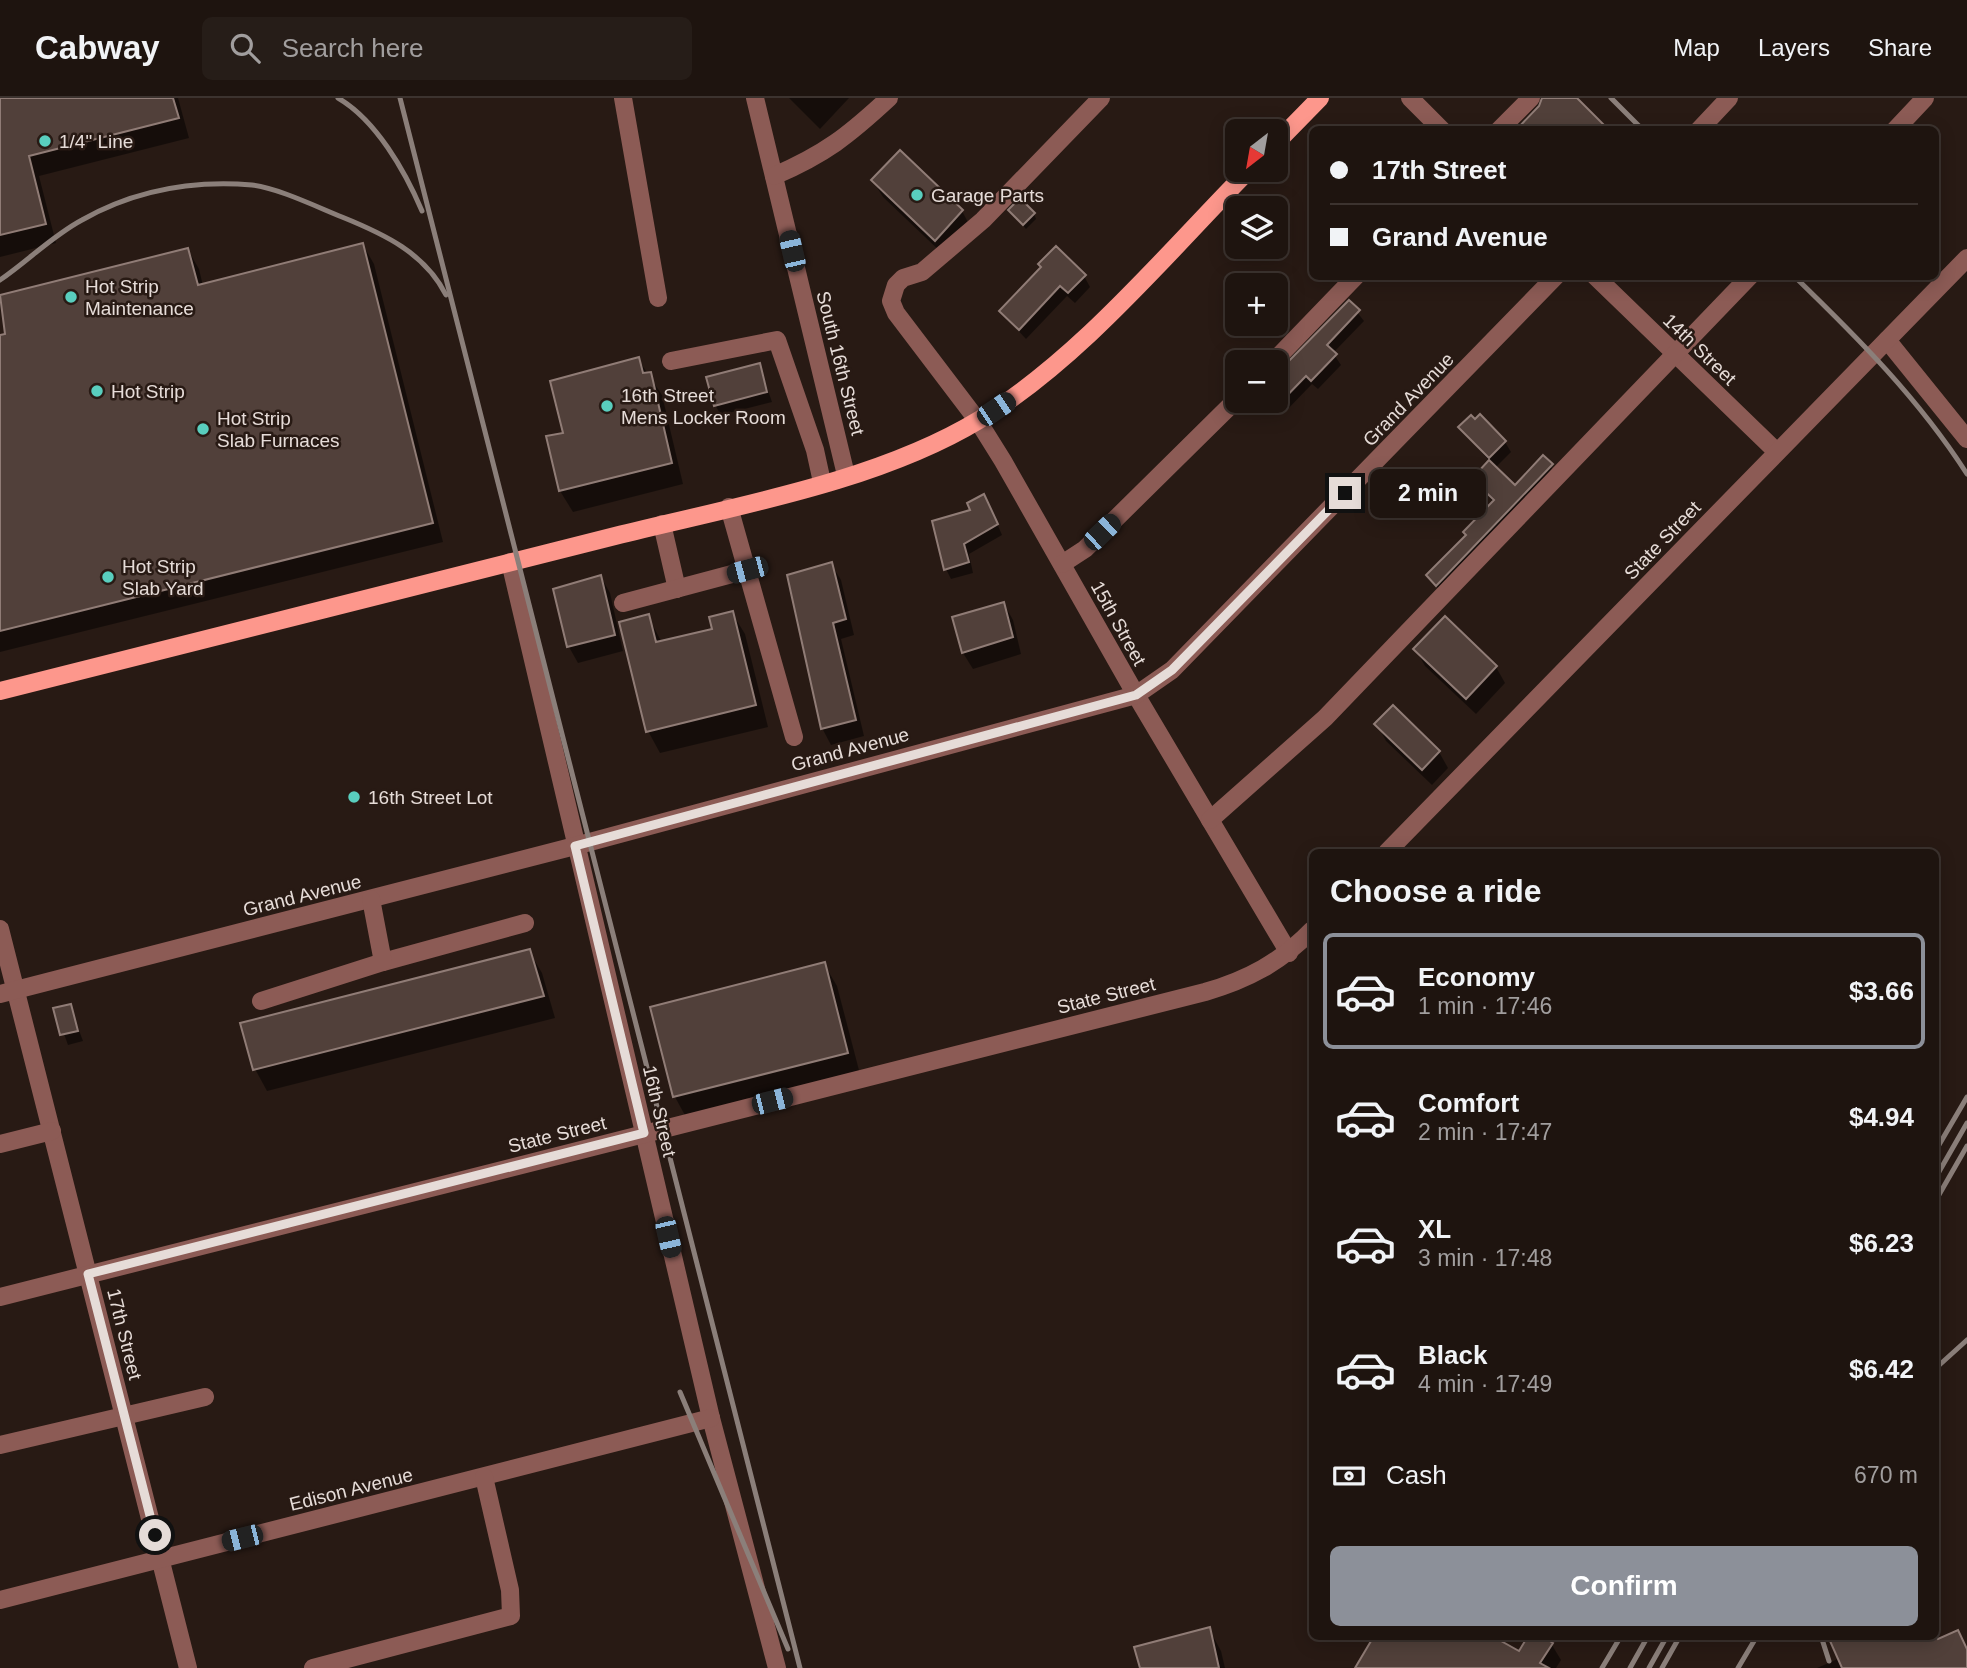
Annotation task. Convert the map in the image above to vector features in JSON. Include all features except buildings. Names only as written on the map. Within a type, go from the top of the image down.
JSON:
[{"type":"main road","points":[[1288,131],[1320,98]]},
{"type":"main road","points":[[0,691],[729,507],[900,458],[978,421],[1027,389],[1067,355],[1237,182]]},
{"type":"street","points":[[623,98],[658,298]]},
{"type":"street","name":"South 16th Street","points":[[755,98],[846,475]]},
{"type":"street","points":[[774,176],[807,162],[843,140],[889,98]]},
{"type":"street","name":"15th Street","points":[[1101,98],[983,220],[922,272],[902,278],[892,293],[891,301],[896,313],[978,421],[1289,953]]},
{"type":"street","points":[[1410,98],[1438,126]]},
{"type":"street","points":[[1503,126],[1531,98]]},
{"type":"street","points":[[1703,126],[1730,98]]},
{"type":"street","points":[[1899,126],[1925,98]]},
{"type":"street","name":"State Street","points":[[1393,849],[1967,258]]},
{"type":"street","points":[[1285,350],[1352,280]]},
{"type":"street","name":"Grand Avenue","points":[[8,992],[575,846],[1136,695],[1172,670],[1552,280]]},
{"type":"street","name":"14th Street","points":[[1599,280],[1777,452]]},
{"type":"street","points":[[1210,820],[1325,718],[1746,280]]},
{"type":"street","points":[[671,362],[777,340],[815,450],[822,482]]},
{"type":"street","points":[[1887,341],[1967,439]]},
{"type":"street","points":[[1062,564],[1085,549],[1225,411]]},
{"type":"street","points":[[729,507],[794,737]]},
{"type":"street","points":[[662,524],[677,589]]},
{"type":"street","name":"16th Street","points":[[510,562],[711,1418],[777,1668]]},
{"type":"street","points":[[623,603],[747,570]]},
{"type":"street","points":[[371,899],[383,962]]},
{"type":"street","points":[[261,1001],[383,962],[525,923]]},
{"type":"street","name":"17th Street","points":[[0,929],[8,992],[52,1131],[188,1668]]},
{"type":"street","name":"State Street","points":[[0,1297],[1205,992],[1252,975],[1289,953],[1309,933]]},
{"type":"street","points":[[0,1144],[52,1131]]},
{"type":"street","points":[[0,1445],[205,1397]]},
{"type":"street","name":"Edison Avenue","points":[[0,1600],[711,1418]]},
{"type":"street","points":[[313,1668],[511,1616],[510,1590],[484,1477]]},
{"type":"railway","points":[[338,98],[365,119],[377,133],[398,163],[422,211]]},
{"type":"railway","points":[[400,98],[800,1668]]},
{"type":"railway","points":[[1611,98],[1639,126]]},
{"type":"railway","points":[[0,280],[60,233],[122,201],[164,189],[229,184],[274,190],[373,230],[415,256],[427,267],[446,295]]},
{"type":"railway","points":[[1798,280],[1908,395],[1967,474]]},
{"type":"railway","points":[[1939,1145],[1967,1097]]},
{"type":"railway","points":[[1939,1172],[1967,1123]]},
{"type":"railway","points":[[1939,1195],[1967,1146]]},
{"type":"railway","points":[[1939,1365],[1967,1340]]},
{"type":"railway","points":[[680,1392],[788,1649]]},
{"type":"railway","points":[[1602,1668],[1619,1640]]},
{"type":"railway","points":[[1630,1668],[1646,1640]]},
{"type":"railway","points":[[1649,1668],[1665,1640]]},
{"type":"railway","points":[[1662,1668],[1678,1640]]},
{"type":"railway","points":[[1738,1668],[1755,1640]]},
{"type":"railway","points":[[1822,1640],[1829,1661]]},
{"type":"place","name":"1/4\" Line","points":[[45,141]]},
{"type":"place","name":"Garage Parts","points":[[917,195]]},
{"type":"place","name":"Hot Strip Maintenance","points":[[71,297]]},
{"type":"place","name":"Hot Strip","points":[[97,391]]},
{"type":"place","name":"16th Street Mens Locker Room","points":[[607,406]]},
{"type":"place","name":"Hot Strip Slab Furnaces","points":[[203,429]]},
{"type":"place","name":"Hot Strip Slab Yard","points":[[108,577]]},
{"type":"place","name":"16th Street Lot","points":[[354,797]]},
{"type":"route","points":[[155,1535],[88,1274],[644,1133],[575,846],[1136,695],[1163,679],[1345,493]]}]
